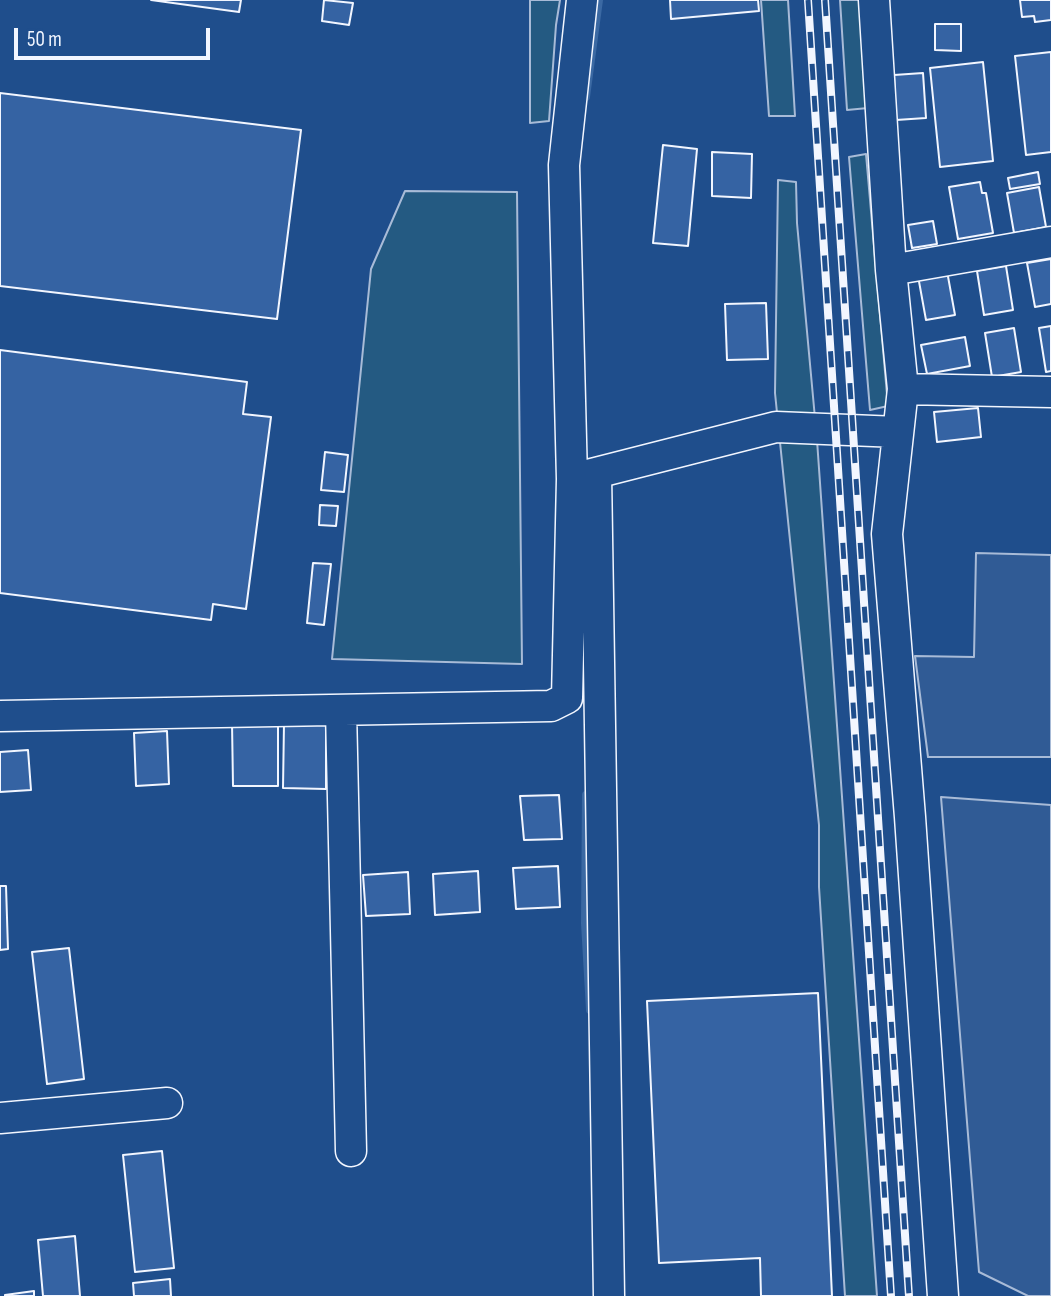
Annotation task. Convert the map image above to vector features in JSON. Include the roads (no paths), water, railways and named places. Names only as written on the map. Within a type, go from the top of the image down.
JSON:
[{"type":"street","points":[[582,0],[564,165],[584,476],[609,1296]]},
{"type":"street","points":[[874,0],[891,270],[903,389],[887,534],[911,830],[943,1296]]},
{"type":"street","points":[[891,270],[1051,242]]},
{"type":"street","points":[[903,389],[1051,392]]},
{"type":"street","points":[[584,476],[776,427],[898,432]]},
{"type":"street","points":[[0,716],[551,706],[567,698],[584,476]]},
{"type":"street","points":[[341,710],[351,1151]]},
{"type":"street","points":[[0,1118],[167,1102]]},
{"type":"waterway","points":[[586,97],[599,0]]},
{"type":"waterway","points":[[586,795],[585,923],[590,1010]]},
{"type":"railway","points":[[808,0],[891,1296]]},
{"type":"railway","points":[[825,0],[909,1296]]}]
